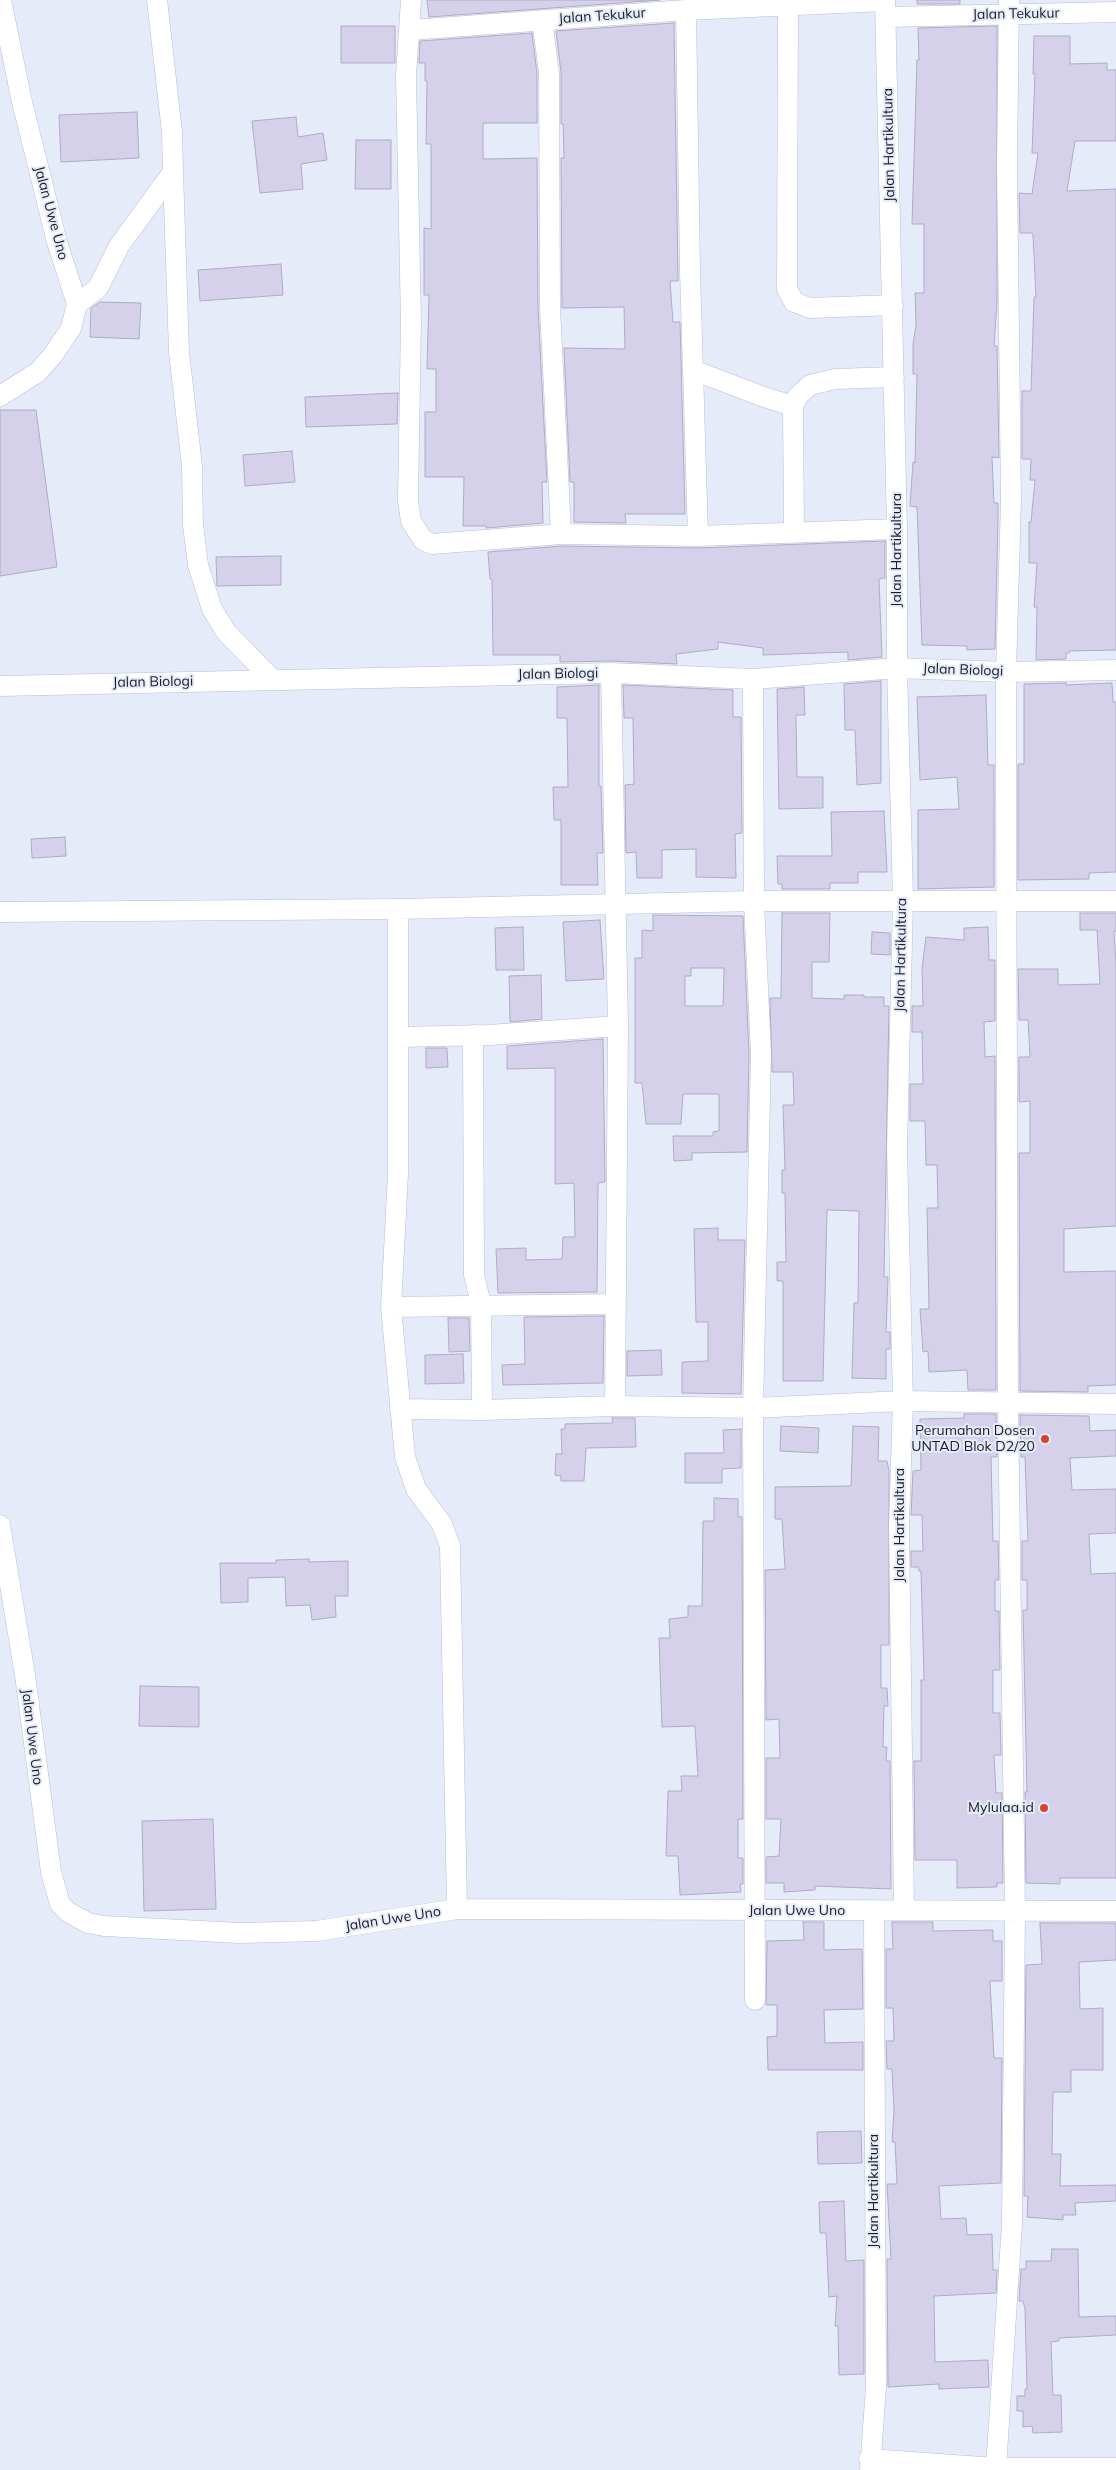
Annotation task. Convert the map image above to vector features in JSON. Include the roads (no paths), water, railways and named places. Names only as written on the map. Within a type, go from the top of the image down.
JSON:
[{"type":"street","name":"Jalan Uwe Uno","points":[[1,0],[22,102],[55,232],[78,304]]},
{"type":"street","points":[[157,0],[172,132],[179,352],[192,466],[193,525],[198,564],[212,609],[226,632],[272,679]]},
{"type":"street","points":[[411,0],[406,76],[412,321],[408,476],[411,521],[423,540],[432,544],[561,534],[698,536],[897,529]]},
{"type":"street","points":[[788,6],[787,289],[794,302],[810,308],[892,305]]},
{"type":"street","name":"Jalan Tekukur","points":[[410,30],[686,10],[788,6],[1008,7],[1116,12]]},
{"type":"street","name":"Jalan Hartikultura","points":[[886,6],[897,529],[902,900],[897,1148],[903,1401],[899,1525],[904,1910]]},
{"type":"street","points":[[996,2468],[1012,2224],[1015,1911],[1008,1402],[1006,672],[1011,500],[1007,166],[1008,7]]},
{"type":"street","points":[[686,10],[698,536]]},
{"type":"street","points":[[542,20],[549,72],[550,307],[561,534]]},
{"type":"street","points":[[0,396],[38,372],[53,356],[71,328],[78,304],[98,288],[119,246],[173,172]]},
{"type":"street","points":[[693,370],[793,406]]},
{"type":"street","points":[[794,533],[793,406],[798,396],[810,385],[835,379],[894,377]]},
{"type":"street","name":"Jalan Biologi","points":[[0,686],[611,673],[753,679],[898,668],[1006,672],[1116,670]]},
{"type":"street","points":[[611,673],[618,1026],[615,1406]]},
{"type":"street","points":[[753,679],[754,901],[761,1054],[753,1408],[755,2000]]},
{"type":"street","points":[[0,912],[398,909],[754,901],[1116,900]]},
{"type":"street","points":[[398,909],[400,1037],[398,1174],[391,1306],[405,1457],[416,1489],[442,1524],[450,1546],[457,1910]]},
{"type":"street","points":[[400,1037],[473,1035],[618,1026]]},
{"type":"street","points":[[473,1035],[474,1275],[481,1304],[482,1410]]},
{"type":"street","points":[[391,1306],[615,1304]]},
{"type":"street","points":[[400,1409],[482,1410],[615,1406],[753,1408],[903,1401],[1116,1404]]},
{"type":"street","name":"Jalan Uwe Uno","points":[[0,1525],[25,1675],[47,1853],[60,1904],[68,1912],[88,1923],[104,1926],[240,1933],[318,1931],[457,1910],[1116,1911]]},
{"type":"street","name":"Jalan Hartikultura","points":[[869,2464],[876,2387],[874,1911]]},
{"type":"street","points":[[869,2464],[996,2468],[1116,2468]]},
{"type":"place","name":"Perumahan Dosen UNTAD Blok D2/20","points":[[1045,1439]]},
{"type":"place","name":"Mylulaa.id","points":[[1044,1808]]}]
